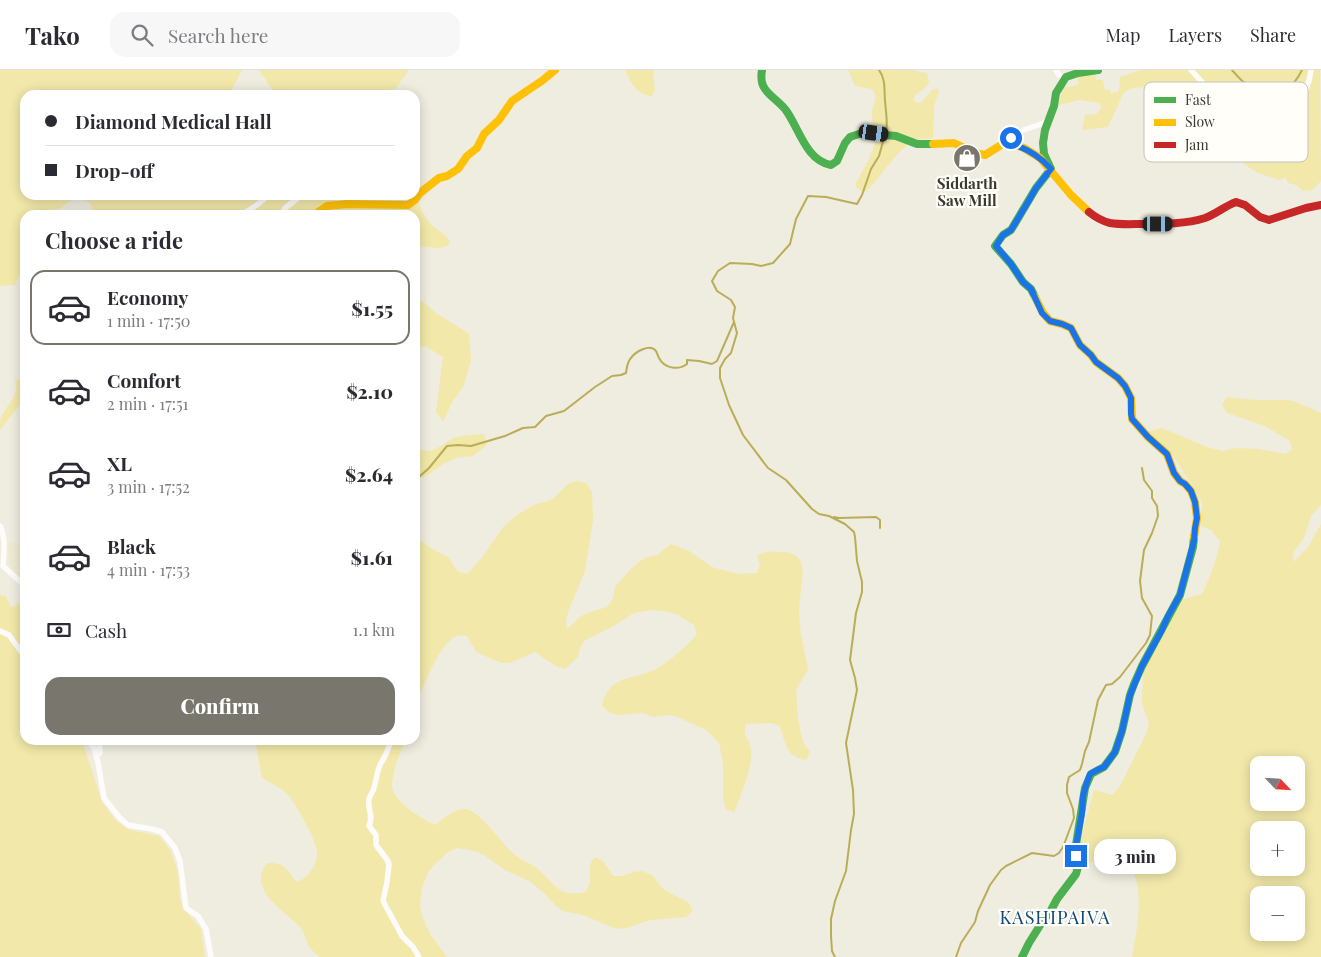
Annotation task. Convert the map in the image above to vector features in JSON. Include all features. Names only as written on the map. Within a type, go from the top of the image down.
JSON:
[{"type":"street","points":[[420,193],[439,178],[447,176],[458,169],[467,156],[477,148],[484,134],[499,120],[512,101],[555,70]]},
{"type":"street","points":[[762,70],[761,76],[764,88],[785,109],[818,160],[831,165],[834,164],[850,137],[862,133],[896,136],[918,144],[954,144],[985,155],[1018,132],[1044,123],[1050,117]]},
{"type":"street","points":[[1056,70],[1058,75],[1065,79]]},
{"type":"street","points":[[1098,70],[1066,77],[1056,93],[1043,143],[1044,154],[1051,169],[1064,188],[1090,213],[1112,223],[1132,225],[1185,223],[1199,220],[1238,202],[1244,204],[1260,218],[1269,220],[1321,205]]},
{"type":"street","points":[[1190,70],[1201,82]]},
{"type":"street","points":[[1006,142],[1030,151],[1051,169]]},
{"type":"street","points":[[1022,957],[1057,899],[1076,874],[1078,867],[1075,851],[1085,788],[1090,774],[1104,767],[1115,752],[1130,695],[1142,666],[1180,595],[1193,547],[1197,518],[1195,502],[1191,491],[1174,473],[1167,454],[1132,419],[1131,398],[1125,386],[1118,378],[1096,362],[1080,345],[1071,328],[1050,321],[1042,313],[1031,289],[1023,282],[996,246],[1003,235],[1011,230],[1036,188],[1051,169]]},
{"type":"street","points":[[250,210],[264,200]]},
{"type":"street","points":[[284,210],[295,200]]},
{"type":"street","points":[[321,210],[327,206],[347,204],[408,204],[415,200]]},
{"type":"street","points":[[0,526],[3,532],[4,566],[20,581]]},
{"type":"street","points":[[0,631],[9,635],[20,651]]},
{"type":"street","points":[[92,745],[96,755],[104,798],[119,817],[128,825],[162,832],[175,848],[180,861],[186,908],[198,916],[206,929],[211,957]]},
{"type":"street","points":[[96,755],[100,753],[99,745]]},
{"type":"street","points":[[389,745],[380,766],[368,804],[372,820],[369,826],[376,834],[376,845],[389,865],[383,901],[402,936],[413,947],[419,957]]},
{"type":"shaded area","points":[[0,70],[242,70],[232,90],[20,90],[20,200],[74,200],[60,209],[20,210],[20,274],[15,285],[0,286]]},
{"type":"shaded area","points":[[259,70],[409,70],[396,88],[390,90],[273,90]]},
{"type":"shaded area","points":[[625,70],[653,70],[655,90],[652,96],[638,90]]},
{"type":"shaded area","points":[[848,70],[909,70],[927,73],[929,83],[916,94],[913,100],[917,103],[922,102],[932,90],[937,89],[939,91],[934,106],[933,138],[921,139],[905,147],[864,193],[855,186],[871,154],[875,141],[876,132],[872,115],[875,95],[872,89],[855,86]]},
{"type":"shaded area","points":[[1141,70],[1320,70],[1321,181],[1312,190],[1303,191],[1296,185],[1288,183],[1286,177],[1279,180],[1258,173],[1242,162],[1308,162],[1308,82],[1144,82],[1144,87],[1133,88],[1124,92],[1108,127],[1082,130],[1085,115],[1096,114],[1101,109],[1100,103],[1080,100],[1058,105],[1064,87],[1079,84],[1077,76],[1095,72],[1096,80],[1103,80],[1105,90],[1110,90],[1111,94],[1119,91],[1120,77]]},
{"type":"shaded area","points":[[85,200],[336,201],[326,204],[317,210],[92,210],[90,203]]},
{"type":"shaded area","points":[[419,203],[427,220],[450,242],[447,246],[439,248],[420,246],[420,210],[328,210],[339,207],[391,209],[413,207]]},
{"type":"shaded area","points":[[420,300],[436,313],[469,334],[471,360],[464,385],[451,404],[443,422],[436,412],[443,357],[426,347],[420,346]]},
{"type":"shaded area","points":[[15,380],[20,380],[20,406],[0,430],[1,417],[15,395]]},
{"type":"shaded area","points":[[1227,397],[1255,400],[1288,400],[1321,413],[1321,505],[1311,516],[1304,538],[1293,553],[1294,562],[1308,547],[1321,524],[1321,957],[1132,957],[1138,921],[1139,899],[1131,863],[1121,857],[1106,862],[1091,862],[1084,867],[1078,854],[1082,834],[1094,790],[1112,795],[1120,786],[1146,734],[1149,724],[1142,703],[1143,672],[1180,600],[1202,594],[1213,568],[1220,541],[1211,530],[1200,526],[1202,503],[1172,454],[1147,432],[1162,428],[1207,447],[1223,451],[1236,448],[1259,449],[1285,454],[1292,450],[1290,441],[1265,426],[1227,413],[1222,405]]},
{"type":"shaded area","points":[[484,434],[487,445],[473,456],[456,458],[443,464],[423,478],[420,477],[420,450],[431,451],[453,438]]},
{"type":"shaded area","points":[[577,481],[586,483],[592,492],[593,521],[585,571],[568,612],[567,629],[581,616],[607,607],[613,599],[615,587],[632,568],[647,557],[657,555],[671,544],[689,551],[712,567],[738,574],[757,573],[760,565],[757,556],[766,552],[791,553],[800,560],[803,570],[799,616],[808,670],[796,690],[801,734],[804,744],[810,752],[806,760],[794,756],[785,744],[780,726],[772,723],[746,724],[745,733],[751,750],[750,765],[746,782],[734,812],[726,809],[723,799],[723,762],[719,743],[706,730],[671,715],[653,717],[643,713],[617,715],[608,712],[602,705],[606,695],[617,683],[656,669],[678,653],[697,634],[694,625],[670,612],[652,610],[634,613],[610,628],[585,640],[580,648],[578,657],[565,669],[556,666],[535,652],[510,663],[501,663],[476,652],[467,636],[456,636],[443,648],[426,679],[420,695],[420,540],[448,557],[458,572],[467,574],[481,559],[503,527],[518,514],[536,504],[554,498],[568,484]]},
{"type":"shaded area","points":[[20,542],[20,579],[9,565],[7,543]]},
{"type":"shaded area","points":[[0,595],[6,596],[11,607],[17,606],[17,602],[20,603],[20,745],[84,745],[102,802],[116,821],[130,830],[159,836],[171,851],[178,873],[180,899],[183,908],[201,929],[205,957],[0,957]]},
{"type":"shaded area","points":[[256,745],[403,745],[392,780],[393,792],[409,809],[435,825],[457,810],[465,809],[471,811],[485,822],[516,856],[537,868],[564,892],[585,892],[590,884],[590,865],[594,857],[603,861],[613,876],[623,876],[642,871],[652,875],[664,890],[689,903],[693,911],[686,917],[650,920],[624,929],[614,928],[583,915],[563,911],[529,881],[505,870],[484,855],[475,851],[457,848],[448,852],[429,871],[422,887],[420,906],[430,934],[447,957],[320,957],[310,947],[301,928],[270,899],[264,891],[261,882],[262,873],[267,863],[281,865],[296,882],[303,879],[313,867],[317,852],[310,831],[289,796],[280,788],[262,778]]},
{"type":"waterway","points":[[879,70],[883,77],[884,85],[886,133]]},
{"type":"waterway","points":[[1232,70],[1243,82]]},
{"type":"waterway","points":[[1295,82],[1302,70]]},
{"type":"waterway","points":[[835,957],[832,951],[831,919],[835,901],[846,871],[854,814],[853,790],[846,743],[857,690],[850,660],[856,613],[862,592],[855,537],[854,532],[845,524],[829,516],[819,514],[812,509],[786,480],[768,468],[743,435],[729,405],[720,378],[720,368],[731,353],[737,333],[733,318],[735,307],[731,300],[717,291],[712,281],[718,271],[730,263],[761,266],[773,263],[790,244],[796,219],[808,196],[826,197],[857,204],[871,169],[879,156],[884,138]]},
{"type":"waterway","points":[[420,476],[447,446],[471,446],[505,436],[523,428],[535,427],[546,416],[564,411],[612,376],[626,373],[630,360],[643,349],[653,349],[664,364],[676,368],[687,364],[687,360],[712,364],[717,361],[734,322]]},
{"type":"waterway","points":[[956,957],[961,943],[975,922],[990,885],[1001,870],[1032,853],[1054,856],[1063,847],[1074,818],[1067,793],[1067,785],[1069,777],[1080,770],[1089,742],[1098,700],[1106,685],[1112,684],[1120,677],[1150,635],[1152,616],[1142,598],[1140,581],[1144,550],[1158,516],[1157,506],[1152,498],[1152,491],[1144,480],[1142,468]]},
{"type":"waterway","points":[[834,517],[876,517],[880,520],[880,528]]},
{"type":"traffic: fast","points":[[762,70],[764,87],[785,109],[809,150],[822,162],[831,165],[837,161],[845,143],[850,137],[862,133],[896,136],[917,144],[933,144]]},
{"type":"traffic: fast","points":[[1035,297],[1031,289],[1023,282],[1011,264],[995,246],[1003,235],[1011,230],[1036,188],[1051,169],[1044,154],[1043,143],[1056,93],[1066,77],[1098,70]]},
{"type":"traffic: fast","points":[[1022,957],[1057,899],[1076,874],[1078,867],[1075,851],[1085,788],[1091,774],[1104,767],[1115,752],[1134,684],[1180,595],[1194,537]]},
{"type":"traffic: slow","points":[[420,193],[439,178],[447,176],[458,169],[467,156],[477,148],[484,134],[499,120],[512,101],[555,70]]},
{"type":"traffic: slow","points":[[933,144],[954,143],[975,153],[985,155],[1006,142],[1024,148],[1040,158],[1071,195],[1089,212]]},
{"type":"traffic: slow","points":[[321,210],[327,206],[347,204],[408,205],[415,200]]},
{"type":"traffic: slow","points":[[1035,297],[1043,313],[1050,321],[1071,328],[1080,345],[1096,362],[1118,378],[1125,386],[1131,398],[1132,419],[1167,454],[1174,473],[1191,491],[1195,502],[1197,518],[1194,537]]},
{"type":"traffic: jam","points":[[1089,212],[1099,219],[1110,223],[1167,224],[1205,218],[1236,202],[1245,205],[1260,217],[1269,220],[1321,205]]},
{"type":"place","name":"Siddarth Saw Mill","points":[[967,158]]},
{"type":"district","name":"KASHIPAIVA","points":[[1055,918]]},
{"type":"route","points":[[1011,138],[1006,142],[1030,151],[1051,169],[1036,188],[1011,230],[1003,235],[996,246],[1023,282],[1031,289],[1042,313],[1050,321],[1071,328],[1080,345],[1096,362],[1118,378],[1125,386],[1130,393],[1132,419],[1167,454],[1174,473],[1191,491],[1195,502],[1197,518],[1193,547],[1180,595],[1142,666],[1130,695],[1126,717],[1115,752],[1104,767],[1090,774],[1083,796],[1075,851],[1076,856]]}]
